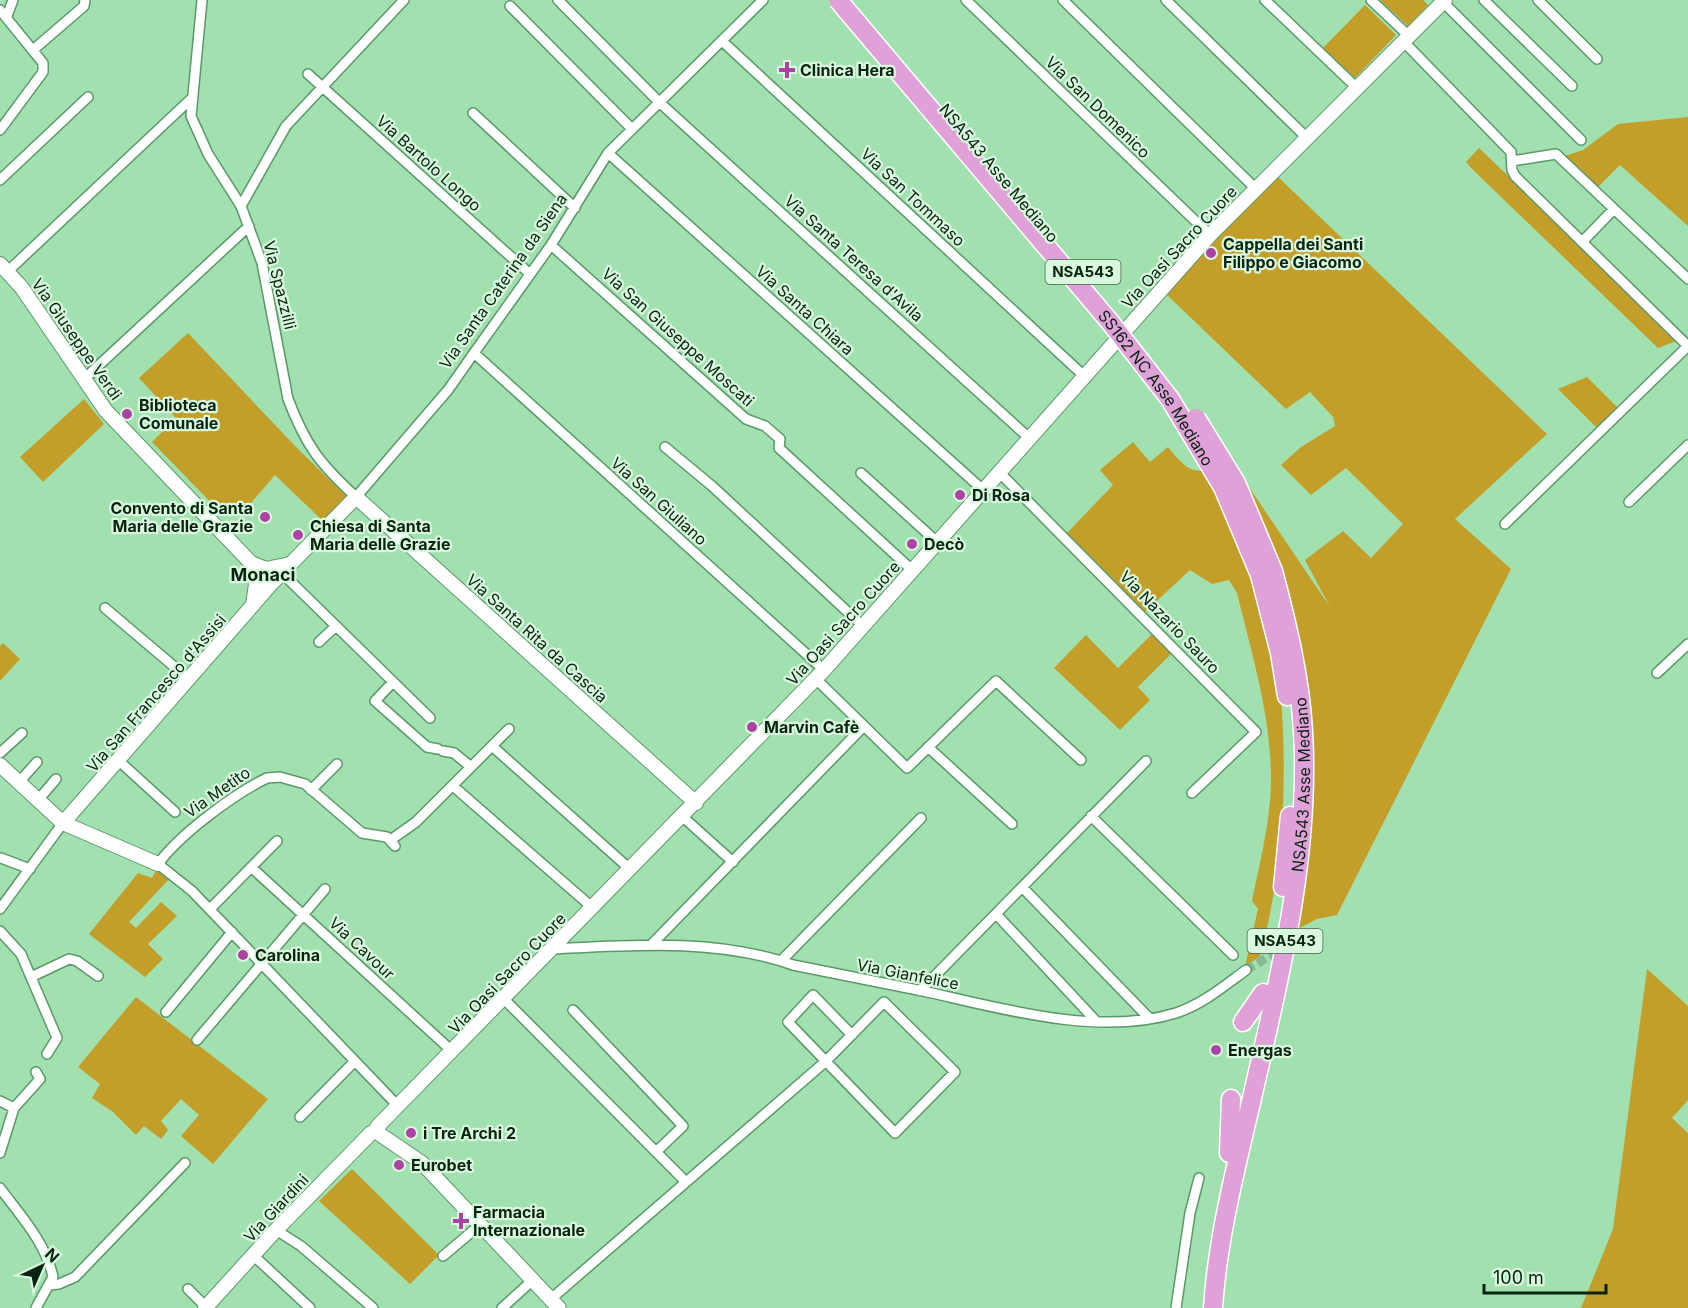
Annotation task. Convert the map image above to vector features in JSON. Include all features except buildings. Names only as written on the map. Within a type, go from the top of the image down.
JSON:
[{"type":"highway","name":"SS162 NC Asse Mediano","points":[[838,0],[1110,322],[1170,399],[1224,487],[1267,573]]},
{"type":"highway","name":"NSA543 Asse Mediano","points":[[853,0],[1122,318],[1175,387],[1236,483],[1293,651],[1303,729],[1304,769],[1299,858],[1268,1023],[1227,1214],[1214,1308]]},
{"type":"highway","name":"NSA543 Asse Mediano","points":[[1204,1308],[1229,1153],[1282,893],[1293,778],[1285,684],[1267,573]]},
{"type":"highway","points":[[1243,1022],[1263,993]]},
{"type":"highway","points":[[1229,1153],[1231,1099]]},
{"type":"street","points":[[0,130],[43,72],[43,63],[4,13],[13,0]]},
{"type":"street","points":[[33,50],[84,6],[85,0]]},
{"type":"street","name":"Via Spazzilli","points":[[202,0],[191,116],[208,154],[241,206],[262,263],[292,409],[315,457],[356,497]]},
{"type":"street","points":[[241,206],[286,126],[404,0]]},
{"type":"street","name":"Via Santa Teresa d'Avila","points":[[558,0],[659,102],[1029,437]]},
{"type":"street","name":"Via Santa Caterina da Siena","points":[[281,573],[356,497],[448,390],[551,245],[608,153],[763,0]]},
{"type":"street","name":"Via San Domenico","points":[[966,0],[1210,235]]},
{"type":"street","points":[[1063,0],[1256,189]]},
{"type":"street","points":[[1166,0],[1307,138]]},
{"type":"street","points":[[1266,0],[1357,88]]},
{"type":"street","points":[[1371,0],[1511,152],[1515,176],[1688,346],[1505,525]]},
{"type":"street","points":[[1484,0],[1572,86]]},
{"type":"street","points":[[1538,0],[1597,59]]},
{"type":"street","points":[[1444,1],[1581,140]]},
{"type":"street","name":"Via Oasi Sacro Cuore","points":[[376,1131],[820,675],[1083,375],[1210,235],[1444,1]]},
{"type":"street","points":[[510,6],[632,129]]},
{"type":"street","name":"Via San Tommaso","points":[[722,41],[1083,375]]},
{"type":"street","name":"Via Bartolo Longo","points":[[308,74],[530,273]]},
{"type":"street","points":[[0,180],[88,97]]},
{"type":"street","points":[[4,268],[193,97]]},
{"type":"street","points":[[473,113],[575,208]]},
{"type":"street","name":"Via Santa Chiara","points":[[608,153],[982,489]]},
{"type":"street","points":[[1512,161],[1557,154],[1688,279]]},
{"type":"street","points":[[1582,242],[1614,209]]},
{"type":"street","points":[[83,380],[249,226]]},
{"type":"street","name":"Via San Giuseppe Moscati","points":[[551,245],[746,419],[765,426],[780,440],[779,448],[912,570]]},
{"type":"street","name":"Via Giuseppe Verdi","points":[[4,268],[22,288],[106,411],[255,568],[270,576],[281,573]]},
{"type":"street","name":"Via San Giuliano","points":[[474,354],[820,675],[864,726],[907,768],[928,747]]},
{"type":"street","points":[[1629,502],[1688,444]]},
{"type":"street","points":[[665,447],[712,486],[864,627]]},
{"type":"street","name":"Via Nazario Sauro","points":[[998,471],[1256,732],[1192,793]]},
{"type":"street","points":[[861,473],[937,542]]},
{"type":"street","name":"Via Santa Rita da Cascia","points":[[356,497],[696,803]]},
{"type":"street","points":[[253,606],[256,593],[255,568],[278,568],[430,718]]},
{"type":"street","name":"Via San Francesco d'Assisi","points":[[63,823],[281,573]]},
{"type":"street","points":[[105,608],[190,680]]},
{"type":"street","points":[[319,642],[336,626]]},
{"type":"street","points":[[1657,673],[1688,644]]},
{"type":"street","points":[[1012,825],[928,747],[996,681],[1081,760]]},
{"type":"street","points":[[393,682],[375,701],[427,747],[454,753],[471,767]]},
{"type":"street","points":[[652,944],[864,726]]},
{"type":"street","name":"Via Metito","points":[[158,864],[169,849],[195,828],[267,778],[280,777],[305,784],[362,833],[393,843],[509,729]]},
{"type":"street","points":[[0,753],[22,733]]},
{"type":"street","points":[[492,746],[631,870]]},
{"type":"street","points":[[119,761],[175,812]]},
{"type":"street","points":[[920,991],[1146,761]]},
{"type":"street","points":[[19,782],[37,762]]},
{"type":"street","points":[[312,789],[337,764]]},
{"type":"street","points":[[0,765],[63,823],[158,864],[192,891],[398,1106]]},
{"type":"street","points":[[38,800],[56,778]]},
{"type":"street","points":[[453,786],[593,908]]},
{"type":"street","points":[[1091,816],[1233,955]]},
{"type":"street","points":[[683,817],[733,862]]},
{"type":"street","points":[[781,961],[921,818]]},
{"type":"street","points":[[0,909],[63,823]]},
{"type":"street","points":[[210,909],[277,841]]},
{"type":"street","points":[[1,858],[30,869]]},
{"type":"street","name":"Via Cavour","points":[[251,867],[453,1052]]},
{"type":"street","points":[[1022,887],[1149,1018]]},
{"type":"street","points":[[197,1040],[325,889]]},
{"type":"street","points":[[996,914],[1096,1021]]},
{"type":"street","points":[[0,931],[21,954],[57,1038],[46,1054]]},
{"type":"street","points":[[165,1012],[232,932]]},
{"type":"street","name":"Via Gianfelice","points":[[553,949],[652,944],[760,954],[781,961],[1034,1016],[1096,1021],[1149,1018],[1175,1013],[1195,1005],[1246,970]]},
{"type":"street","points":[[31,977],[69,959],[77,961],[98,976]]},
{"type":"street","points":[[376,1131],[422,1163],[556,1303],[686,1182],[825,1062],[852,1035],[884,1002],[955,1072],[895,1133],[825,1062],[788,1022],[813,995],[852,1035]]},
{"type":"street","points":[[504,999],[686,1182]]},
{"type":"street","points":[[573,1010],[683,1126],[656,1152]]},
{"type":"street","points":[[300,1117],[355,1061]]},
{"type":"street","points":[[0,1153],[14,1108],[40,1079],[36,1072]]},
{"type":"street","points":[[0,1101],[14,1108]]},
{"type":"street","name":"Via Giardini","points":[[206,1308],[276,1230],[376,1131]]},
{"type":"street","points":[[50,1285],[75,1277],[186,1163]]},
{"type":"street","points":[[1176,1308],[1190,1213],[1199,1178]]},
{"type":"street","points":[[0,1188],[38,1240],[50,1264],[53,1277],[36,1308]]},
{"type":"street","points":[[443,1256],[481,1224]]},
{"type":"street","points":[[276,1230],[302,1246],[373,1308]]},
{"type":"street","points":[[254,1256],[310,1308]]},
{"type":"street","points":[[501,1308],[534,1279]]},
{"type":"street","points":[[188,1289],[206,1308]]},
{"type":"shaded area","points":[[1380,0],[1423,0],[1428,5],[1408,26]]},
{"type":"shaded area","points":[[1365,5],[1396,35],[1355,78],[1323,48]]},
{"type":"shaded area","points":[[1688,117],[1688,226],[1620,165],[1596,189],[1562,157],[1583,150],[1618,124]]},
{"type":"shaded area","points":[[1479,148],[1679,340],[1658,348],[1471,168],[1466,162]]},
{"type":"shaded area","points":[[1277,176],[1547,434],[1455,519],[1511,569],[1337,915],[1317,919],[1292,932],[1307,709],[1280,686],[1284,788],[1279,856],[1260,956],[1245,967],[1258,909],[1252,901],[1267,828],[1271,783],[1265,711],[1237,593],[1229,580],[1212,584],[1190,570],[1145,612],[1067,533],[1113,485],[1100,470],[1133,442],[1150,462],[1168,447],[1183,464],[1195,470],[1210,469],[1232,462],[1330,607],[1305,560],[1343,531],[1371,558],[1403,524],[1346,468],[1311,495],[1281,465],[1301,447],[1335,426],[1333,417],[1310,392],[1286,409],[1165,293]]},
{"type":"shaded area","points":[[188,333],[347,497],[324,522],[275,475],[245,510],[238,504],[225,517],[152,442],[176,418],[139,378]]},
{"type":"shaded area","points":[[1587,377],[1617,407],[1597,428],[1558,389]]},
{"type":"shaded area","points":[[84,399],[104,424],[43,482],[20,457]]},
{"type":"shaded area","points":[[1152,634],[1171,654],[1138,687],[1150,700],[1120,730],[1054,668],[1086,635],[1118,668]]},
{"type":"shaded area","points":[[3,643],[20,659],[0,681],[0,646]]},
{"type":"shaded area","points":[[157,868],[171,877],[129,922],[136,928],[161,902],[177,916],[148,944],[163,959],[145,977],[89,934],[138,873],[152,878]]},
{"type":"shaded area","points":[[1647,969],[1688,1006],[1688,1100],[1672,1118],[1688,1133],[1688,1308],[1581,1308],[1613,1229]]},
{"type":"shaded area","points":[[136,997],[268,1099],[213,1164],[181,1136],[199,1115],[181,1099],[161,1121],[168,1130],[161,1139],[144,1126],[136,1135],[113,1112],[92,1098],[100,1084],[78,1067]]},
{"type":"shaded area","points":[[352,1169],[439,1255],[410,1284],[319,1201]]},
{"type":"tunnel","points":[[1246,970],[1308,933]]},
{"type":"place","name":"Clinica Hera","points":[[787,70]]},
{"type":"place","name":"Cappella dei Santi Filippo e Giacomo","points":[[1211,253]]},
{"type":"place","name":"Biblioteca Comunale","points":[[127,414]]},
{"type":"place","name":"Di Rosa","points":[[960,495]]},
{"type":"place","name":"Convento di Santa Maria delle Grazie","points":[[265,517]]},
{"type":"place","name":"Chiesa di Santa Maria delle Grazie","points":[[298,535]]},
{"type":"place","name":"Decò","points":[[912,544]]},
{"type":"place","name":"Marvin Cafè","points":[[752,727]]},
{"type":"place","name":"Carolina","points":[[243,955]]},
{"type":"place","name":"Energas","points":[[1216,1050]]},
{"type":"place","name":"i Tre Archi 2","points":[[411,1133]]},
{"type":"place","name":"Eurobet","points":[[399,1165]]},
{"type":"place","name":"Farmacia Internazionale","points":[[461,1221]]},
{"type":"district","name":"Monaci","points":[[263,575]]}]
